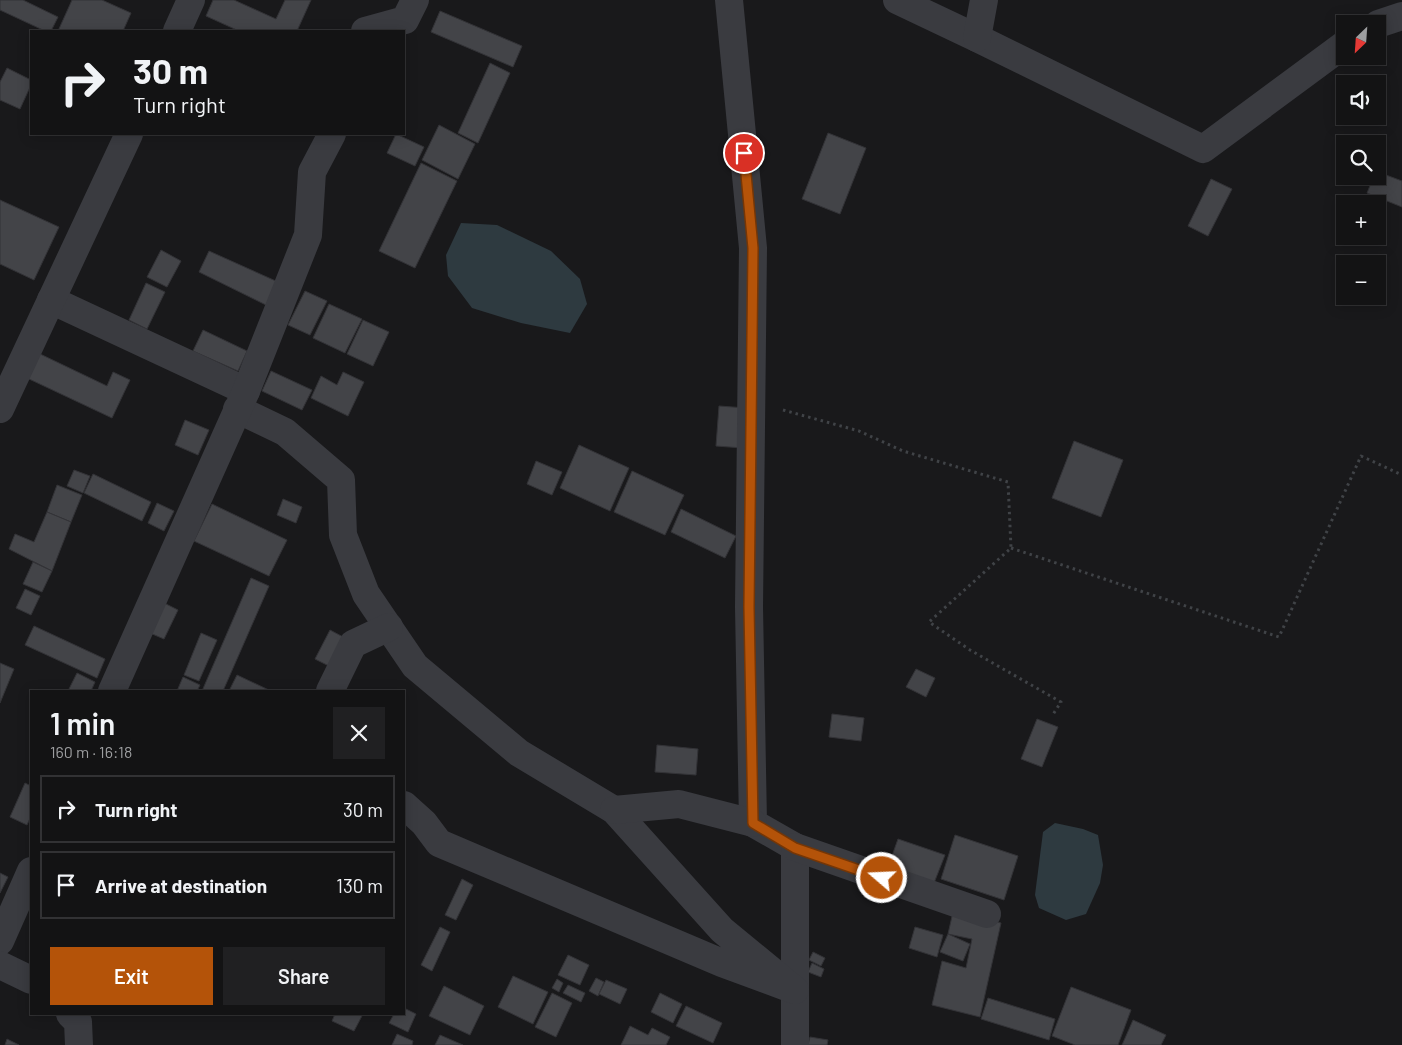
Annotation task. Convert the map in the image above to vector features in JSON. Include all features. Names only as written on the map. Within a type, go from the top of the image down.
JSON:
[{"type":"street","points":[[177,30],[191,0]]},
{"type":"street","points":[[369,30],[406,20],[415,0]]},
{"type":"street","points":[[729,0],[753,248],[749,607],[753,823]]},
{"type":"street","points":[[897,0],[1203,149],[1336,51]]},
{"type":"street","points":[[977,38],[984,0]]},
{"type":"street","points":[[1386,21],[1402,16]]},
{"type":"street","points":[[0,408],[129,135]]},
{"type":"street","points":[[112,690],[241,400],[308,235],[312,172],[331,135]]},
{"type":"street","points":[[51,300],[241,400],[286,432],[341,480],[343,535],[366,594],[416,666],[518,753],[614,810],[722,930],[795,990]]},
{"type":"street","points":[[331,690],[354,644],[389,627]]},
{"type":"street","points":[[614,810],[679,804],[753,823],[795,848],[987,914]]},
{"type":"street","points":[[405,806],[424,823],[439,843],[713,959],[795,990]]},
{"type":"street","points":[[795,848],[795,1045]]},
{"type":"street","points":[[0,941],[30,873]]},
{"type":"street","points":[[0,965],[30,980]]},
{"type":"street","points":[[71,1015],[78,1022],[79,1045]]},
{"type":"path","points":[[751,401],[859,431],[903,451],[1008,482],[1011,548]]},
{"type":"path","points":[[1011,548],[1279,637],[1361,456],[1402,475]]},
{"type":"path","points":[[1011,548],[929,622],[970,650],[1061,702],[1052,716]]},
{"type":"shaded area","points":[[461,223],[497,225],[551,251],[580,279],[587,304],[570,333],[521,323],[472,308],[448,276],[446,255]]},
{"type":"shaded area","points":[[1055,823],[1083,829],[1098,835],[1103,865],[1100,883],[1086,914],[1066,920],[1039,908],[1035,895],[1043,832]]},
{"type":"building","points":[[0,0],[23,0],[58,17],[52,30],[43,30],[0,10]]},
{"type":"building","points":[[72,0],[102,0],[131,13],[123,30],[58,30]]},
{"type":"building","points":[[213,0],[234,0],[276,19],[285,0],[311,0],[297,30],[237,30],[206,16]]},
{"type":"building","points":[[440,11],[522,46],[513,67],[431,32]]},
{"type":"building","points":[[490,63],[510,73],[478,143],[458,133]]},
{"type":"building","points":[[7,68],[30,80],[30,87],[20,109],[0,100],[0,82]]},
{"type":"building","points":[[439,125],[475,144],[458,179],[422,160]]},
{"type":"building","points":[[828,133],[866,148],[840,214],[802,199]]},
{"type":"building","points":[[396,135],[424,147],[415,166],[387,153]]},
{"type":"building","points":[[421,163],[457,181],[415,268],[379,251]]},
{"type":"building","points":[[1386,175],[1402,181],[1402,207],[1386,201],[1386,195],[1367,193],[1370,185],[1386,185]]},
{"type":"building","points":[[1211,179],[1232,189],[1208,236],[1188,226]]},
{"type":"building","points":[[0,200],[59,227],[34,280],[0,264]]},
{"type":"building","points":[[161,250],[181,261],[167,287],[147,277]]},
{"type":"building","points":[[209,251],[278,282],[266,305],[199,272]]},
{"type":"building","points":[[146,283],[165,292],[147,329],[129,320]]},
{"type":"building","points":[[305,291],[327,301],[310,335],[288,325]]},
{"type":"building","points":[[329,304],[362,319],[345,353],[313,338]]},
{"type":"building","points":[[363,320],[389,332],[373,366],[347,354]]},
{"type":"building","points":[[203,330],[247,351],[238,371],[193,351]]},
{"type":"building","points":[[38,353],[107,386],[113,372],[130,380],[112,418],[27,378]]},
{"type":"building","points":[[271,371],[312,390],[302,410],[262,391]]},
{"type":"building","points":[[343,372],[364,382],[348,416],[311,398],[321,376],[337,385]]},
{"type":"building","points":[[719,406],[746,408],[743,448],[716,446]]},
{"type":"building","points":[[185,420],[209,430],[198,455],[175,445]]},
{"type":"building","points":[[1074,441],[1123,460],[1101,517],[1052,498]]},
{"type":"building","points":[[579,445],[629,468],[610,511],[560,488]]},
{"type":"building","points":[[536,461],[562,472],[552,495],[527,484]]},
{"type":"building","points":[[74,470],[90,476],[83,493],[67,486]]},
{"type":"building","points":[[632,471],[684,495],[665,535],[614,512]]},
{"type":"building","points":[[93,474],[151,502],[142,521],[84,493]]},
{"type":"building","points":[[57,485],[82,495],[71,522],[47,512]]},
{"type":"building","points":[[283,499],[302,507],[296,523],[277,515]]},
{"type":"building","points":[[157,503],[174,511],[164,531],[148,523]]},
{"type":"building","points":[[212,504],[287,540],[269,576],[194,541]]},
{"type":"building","points":[[681,509],[736,536],[725,558],[671,532]]},
{"type":"building","points":[[47,512],[71,522],[52,571],[9,549],[15,534],[34,542]]},
{"type":"building","points":[[33,562],[52,571],[42,592],[23,584]]},
{"type":"building","points":[[251,578],[269,586],[223,690],[202,690]]},
{"type":"building","points":[[25,589],[40,596],[31,615],[16,608]]},
{"type":"building","points":[[164,603],[178,610],[164,639],[150,633]]},
{"type":"building","points":[[34,626],[105,659],[97,678],[25,645]]},
{"type":"building","points":[[330,630],[345,638],[331,667],[315,659]]},
{"type":"building","points":[[201,633],[217,640],[199,681],[184,675]]},
{"type":"building","points":[[0,663],[14,669],[0,703]]},
{"type":"building","points":[[916,669],[935,678],[926,697],[906,687]]},
{"type":"building","points":[[77,673],[95,682],[91,690],[68,690]]},
{"type":"building","points":[[237,675],[269,690],[230,690]]},
{"type":"building","points":[[183,677],[200,685],[198,690],[177,690]]},
{"type":"building","points":[[832,714],[864,718],[861,741],[829,737]]},
{"type":"building","points":[[1037,719],[1058,727],[1042,767],[1021,759]]},
{"type":"building","points":[[657,745],[698,749],[696,775],[655,772]]},
{"type":"building","points":[[25,783],[30,786],[30,818],[27,825],[10,817]]},
{"type":"building","points":[[955,835],[1018,856],[1004,900],[941,879]]},
{"type":"building","points":[[898,839],[945,855],[934,883],[888,867]]},
{"type":"building","points":[[0,873],[8,877],[0,893]]},
{"type":"building","points":[[462,879],[473,885],[456,920],[445,915]]},
{"type":"building","points":[[953,912],[1001,923],[980,1017],[932,1005],[942,961],[966,968],[972,939],[948,934]]},
{"type":"building","points":[[440,927],[450,932],[432,971],[421,965]]},
{"type":"building","points":[[915,927],[943,935],[937,957],[909,948]]},
{"type":"building","points":[[948,934],[970,944],[963,961],[940,952]]},
{"type":"building","points":[[813,952],[825,958],[821,966],[809,960]]},
{"type":"building","points":[[568,955],[589,965],[580,985],[558,975]]},
{"type":"building","points":[[812,963],[824,969],[821,977],[808,972]]},
{"type":"building","points":[[513,976],[548,992],[533,1024],[498,1007]]},
{"type":"building","points":[[596,978],[604,982],[598,996],[589,991]]},
{"type":"building","points":[[557,979],[563,983],[559,992],[552,988]]},
{"type":"building","points":[[606,980],[627,989],[620,1004],[599,994]]},
{"type":"building","points":[[568,985],[585,993],[581,1002],[563,993]]},
{"type":"building","points":[[444,986],[484,1006],[470,1035],[429,1016]]},
{"type":"building","points":[[1071,987],[1131,1010],[1118,1045],[1075,1045],[1052,1036]]},
{"type":"building","points":[[552,993],[572,1003],[556,1037],[535,1027]]},
{"type":"building","points":[[660,993],[682,1004],[673,1023],[651,1012]]},
{"type":"building","points":[[988,998],[1055,1019],[1049,1040],[981,1019]]},
{"type":"building","points":[[686,1006],[722,1023],[713,1043],[676,1026]]},
{"type":"building","points":[[405,1008],[416,1014],[408,1032],[389,1023],[393,1015],[405,1015]]},
{"type":"building","points":[[335,1015],[362,1015],[354,1031],[332,1021]]},
{"type":"building","points":[[1133,1020],[1166,1035],[1161,1045],[1122,1045]]},
{"type":"building","points":[[630,1026],[648,1035],[652,1028],[670,1037],[666,1045],[621,1045]]},
{"type":"building","points":[[397,1034],[413,1041],[412,1045],[392,1045]]},
{"type":"building","points":[[440,1035],[463,1045],[435,1045]]},
{"type":"building","points":[[810,1037],[828,1040],[827,1045],[808,1045]]},
{"type":"building","points":[[7,1039],[19,1045],[5,1045]]},
{"type":"route","points":[[744,153],[753,248],[749,607],[753,823],[795,848],[882,878]]}]
